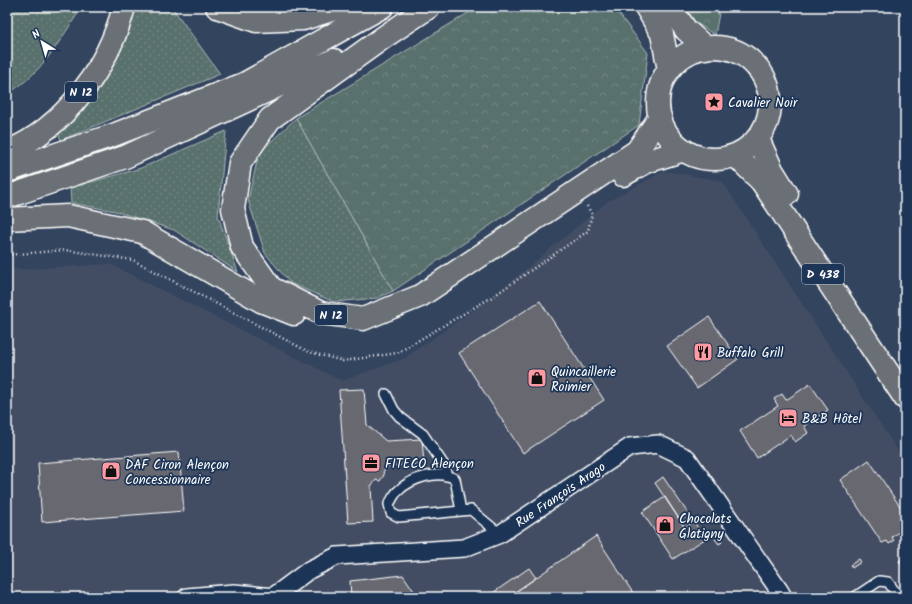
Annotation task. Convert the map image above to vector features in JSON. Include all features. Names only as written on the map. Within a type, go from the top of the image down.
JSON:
[{"type":"main road","name":"N 12","points":[[7,152],[30,140],[50,126],[80,94],[105,55],[124,7]]},
{"type":"main road","points":[[217,7],[256,21],[303,19],[341,7]]},
{"type":"main road","points":[[7,171],[116,134],[244,84],[382,7]]},
{"type":"main road","name":"N 12","points":[[429,7],[384,36],[270,119],[240,162],[233,209],[242,247],[271,288],[321,313],[363,318],[420,296],[637,151],[660,117]]},
{"type":"main road","points":[[646,7],[662,34],[669,70]]},
{"type":"main road","points":[[670,7],[686,30],[706,48]]},
{"type":"main road","name":"N 12","points":[[7,197],[125,157],[249,101],[384,36]]},
{"type":"main road","points":[[706,48],[725,48],[743,55],[758,68],[767,84],[770,103],[767,122],[758,139],[747,149],[735,156],[718,159],[700,157],[684,150],[673,141],[665,130],[660,117],[658,101],[662,84],[669,70],[686,56],[706,48]]},
{"type":"main road","name":"D 438","points":[[758,139],[772,170],[905,375]]},
{"type":"main road","name":"N 12","points":[[7,219],[68,216],[142,232],[261,301],[320,325],[364,329],[424,306],[583,199],[646,162],[684,150]]},
{"type":"main road","name":"D 438","points":[[735,156],[762,182],[905,398]]},
{"type":"street","name":"Rue François Arago","points":[[274,597],[310,570],[337,556],[464,548],[500,534],[630,448],[658,444],[687,458],[783,597]]},
{"type":"street","points":[[187,597],[234,593],[274,597]]},
{"type":"lane","points":[[386,394],[394,410],[400,417],[423,434],[446,468],[446,476]]},
{"type":"lane","points":[[460,511],[456,479],[440,474],[412,480],[397,491],[389,504],[390,513],[399,517],[471,510],[500,534]]},
{"type":"lane","points":[[855,597],[879,581],[888,582],[899,597]]},
{"type":"shaded area","points":[[664,171],[722,181],[905,462],[905,597],[7,597],[7,270],[110,264],[342,381],[405,358],[492,297],[607,202]]},
{"type":"green space","points":[[7,7],[82,7],[58,44],[40,66],[30,77],[7,94]]},
{"type":"green space","points":[[134,7],[172,7],[220,74],[61,140],[57,130]]},
{"type":"green space","points":[[478,7],[614,7],[648,53],[639,125],[393,291],[296,118]]},
{"type":"green space","points":[[684,7],[714,7],[719,13],[715,35],[695,22]]},
{"type":"green space","points":[[296,118],[393,291],[377,298],[334,302],[290,283],[265,253],[248,200],[259,153]]},
{"type":"green space","points":[[226,131],[218,216],[238,272],[174,230],[115,211],[71,203],[70,188],[141,168]]},
{"type":"building","points":[[540,301],[604,400],[523,453],[459,353]]},
{"type":"building","name":"Buffalo Grill","points":[[709,317],[738,359],[697,388],[667,346]]},
{"type":"building","name":"B&B Hôtel","points":[[810,384],[828,410],[804,426],[808,433],[795,442],[791,435],[757,458],[740,431],[778,406],[774,399],[782,394],[786,400]]},
{"type":"building","points":[[364,389],[367,425],[386,441],[422,439],[424,464],[388,466],[383,472],[384,475],[380,481],[376,480],[371,486],[373,522],[348,523],[339,390]]},
{"type":"building","points":[[179,452],[184,511],[42,522],[38,463]]},
{"type":"building","points":[[869,460],[905,514],[905,528],[892,537],[894,541],[889,544],[887,541],[882,543],[840,480]]},
{"type":"building","points":[[663,477],[694,522],[685,528],[655,483]]},
{"type":"building","points":[[665,497],[685,528],[694,522],[705,539],[673,559],[642,512]]},
{"type":"building","points":[[596,536],[633,593],[627,597],[508,597]]},
{"type":"building","points":[[719,536],[722,542],[719,544],[715,539]]},
{"type":"building","points":[[905,557],[905,570],[899,561]]},
{"type":"building","points":[[859,559],[861,562],[852,568],[850,565]]},
{"type":"building","points":[[529,568],[536,578],[508,597],[487,597]]},
{"type":"building","points":[[403,575],[418,597],[351,597],[350,581]]},
{"type":"place","name":"Cavalier Noir","points":[[714,102]]},
{"type":"place","name":"Buffalo Grill","points":[[703,352]]},
{"type":"place","name":"Quincaillerie Roimier","points":[[537,378]]},
{"type":"place","name":"B&B Hôtel","points":[[788,418]]},
{"type":"place","name":"FITECO Alençon","points":[[371,463]]},
{"type":"place","name":"DAF Ciron Alençon Concessionnaire","points":[[111,471]]},
{"type":"place","name":"Chocolats Glatigny","points":[[665,525]]}]
